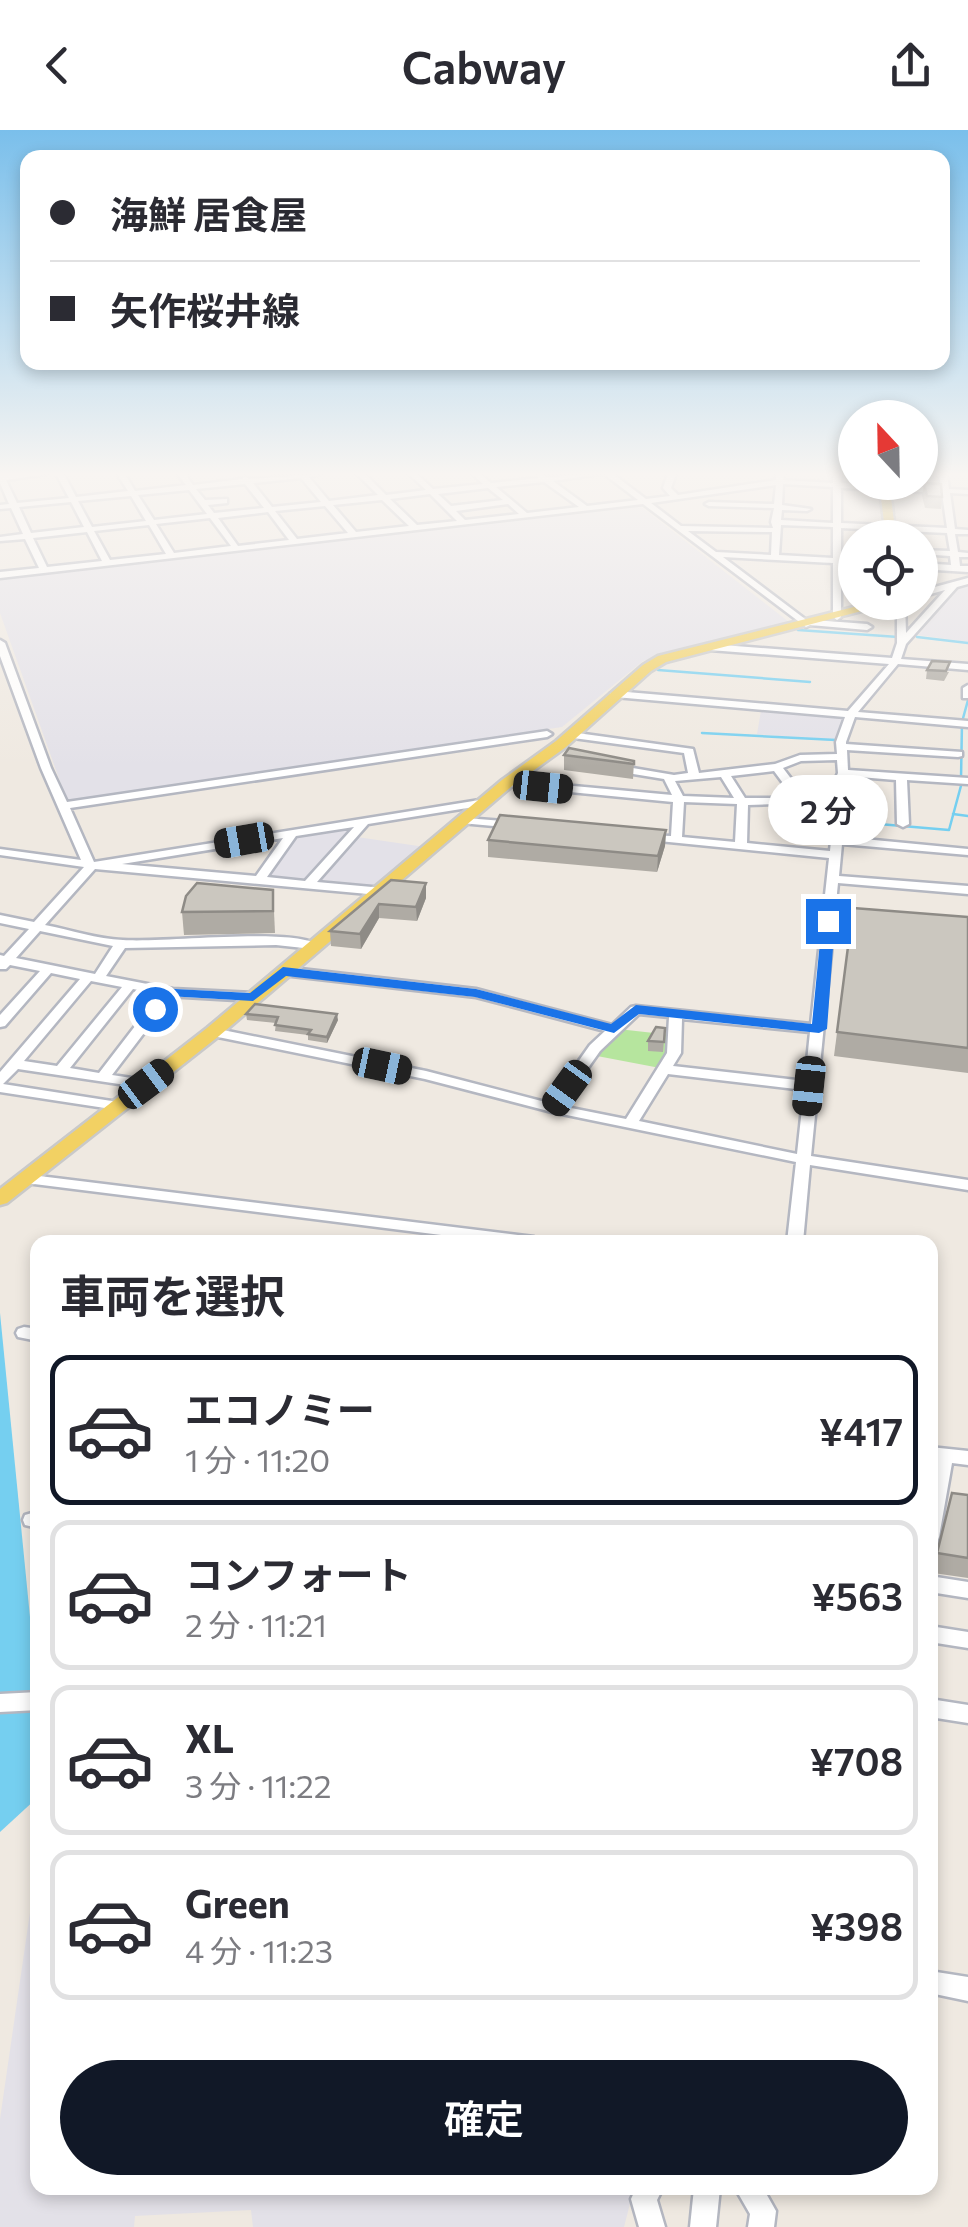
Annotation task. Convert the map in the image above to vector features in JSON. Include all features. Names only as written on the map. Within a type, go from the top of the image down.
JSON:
[{"type":"main road","points":[[0,1199],[213,1032],[507,783],[556,755],[614,694],[654,663],[837,617]]},
{"type":"street","points":[[0,575],[28,572]]},
{"type":"street","points":[[737,572],[809,624],[867,627]]},
{"type":"street","points":[[837,617],[838,572]]},
{"type":"street","points":[[938,589],[968,581]]},
{"type":"street","points":[[902,642],[955,584]]},
{"type":"street","points":[[796,1235],[834,879],[839,820],[832,800],[843,773],[842,732],[852,712],[896,661],[902,642],[901,620]]},
{"type":"street","points":[[0,643],[64,806],[92,865]]},
{"type":"street","points":[[710,648],[968,667]]},
{"type":"street","points":[[950,665],[954,653]]},
{"type":"street","points":[[614,694],[968,724]]},
{"type":"street","points":[[64,806],[546,734]]},
{"type":"street","points":[[570,736],[686,749],[694,778]]},
{"type":"street","points":[[596,764],[694,778],[843,752],[958,754]]},
{"type":"street","points":[[736,754],[740,772]]},
{"type":"street","points":[[770,754],[802,802]]},
{"type":"street","points":[[843,773],[968,781]]},
{"type":"street","points":[[725,774],[743,804],[741,846]]},
{"type":"street","points":[[901,776],[904,824]]},
{"type":"street","points":[[671,777],[680,801],[676,840]]},
{"type":"street","points":[[507,783],[680,801],[743,804],[832,800]]},
{"type":"street","points":[[2,963],[92,865],[486,802]]},
{"type":"street","points":[[308,884],[365,820]]},
{"type":"street","points":[[465,821],[522,826]]},
{"type":"street","points":[[259,880],[294,832]]},
{"type":"street","points":[[638,836],[834,854]]},
{"type":"street","points":[[836,840],[968,852]]},
{"type":"street","points":[[0,852],[92,865],[380,891]]},
{"type":"street","points":[[834,879],[968,890]]},
{"type":"street","points":[[0,918],[77,938],[121,944],[313,944]]},
{"type":"street","points":[[828,921],[846,922]]},
{"type":"street","points":[[118,1106],[0,1084],[121,944]]},
{"type":"street","points":[[2,963],[162,991],[253,997]]},
{"type":"street","points":[[0,1023],[48,970]]},
{"type":"street","points":[[283,971],[476,993],[614,1029]]},
{"type":"street","points":[[61,1071],[128,986]]},
{"type":"street","points":[[104,1078],[155,1009],[162,991]]},
{"type":"street","points":[[552,1108],[614,1029],[636,1010],[819,1029]]},
{"type":"street","points":[[630,1124],[674,1053],[676,1014]]},
{"type":"street","points":[[213,1032],[801,1159],[968,1185]]},
{"type":"street","points":[[0,1056],[61,1071],[146,1084]]},
{"type":"street","points":[[663,1069],[809,1086]]},
{"type":"street","points":[[23,1179],[477,1235]]},
{"type":"street","points":[[938,1454],[968,1458]]},
{"type":"street","points":[[938,1585],[968,1590]]},
{"type":"street","points":[[938,1635],[968,1640]]},
{"type":"street","points":[[0,1703],[30,1701]]},
{"type":"street","points":[[938,1709],[968,1714]]},
{"type":"street","points":[[938,1983],[968,1989]]},
{"type":"street","points":[[646,2195],[652,2227]]},
{"type":"street","points":[[703,2227],[705,2195]]},
{"type":"street","points":[[753,2195],[763,2211],[761,2227]]},
{"type":"shaded area","points":[[62,572],[725,572],[789,622],[643,661],[562,727],[67,801],[0,613],[0,579]]},
{"type":"shaded area","points":[[968,585],[968,642],[918,635],[931,620],[938,620],[938,612],[961,586]]},
{"type":"shaded area","points":[[762,705],[851,714],[841,742],[757,734]]},
{"type":"shaded area","points":[[359,826],[306,882],[265,878],[300,833]]},
{"type":"shaded area","points":[[357,837],[425,847],[376,886],[313,879]]},
{"type":"shaded area","points":[[30,1912],[30,2195],[632,2195],[624,2227],[253,2227],[251,2210],[135,2216],[134,2227],[0,2227],[0,2119]]},
{"type":"green space","points":[[618,1029],[672,1035],[660,1068],[597,1056]]},
{"type":"water","points":[[0,1313],[30,1617],[30,1804],[0,1832]]},
{"type":"building","points":[[932,661],[950,662],[946,671],[927,670]]},
{"type":"building","points":[[569,748],[634,761],[634,764],[564,755]]},
{"type":"building","points":[[500,815],[666,830],[658,856],[488,840]]},
{"type":"building","points":[[391,880],[426,883],[416,907],[379,904],[360,934],[330,931]]},
{"type":"building","points":[[197,883],[273,890],[273,911],[182,912],[186,896]]},
{"type":"building","points":[[853,908],[968,917],[968,1048],[837,1032]]},
{"type":"building","points":[[255,1004],[337,1014],[327,1037],[308,1034],[311,1030],[275,1025],[278,1017],[246,1014]]},
{"type":"building","points":[[656,1027],[665,1028],[664,1042],[648,1041]]},
{"type":"building","points":[[952,1493],[968,1495],[968,1558],[938,1553]]},
{"type":"waterway","points":[[798,630],[898,637]]},
{"type":"waterway","points":[[917,637],[968,643]]},
{"type":"waterway","points":[[658,670],[810,682]]},
{"type":"waterway","points":[[961,779],[962,722],[968,700]]},
{"type":"waterway","points":[[702,733],[836,740]]},
{"type":"waterway","points":[[953,814],[962,782]]},
{"type":"waterway","points":[[844,821],[949,830],[953,814]]},
{"type":"waterway","points":[[953,814],[968,816]]},
{"type":"route","points":[[155,1009],[162,991],[253,997],[283,971],[476,993],[614,1029],[636,1010],[819,1029],[828,921]]}]
